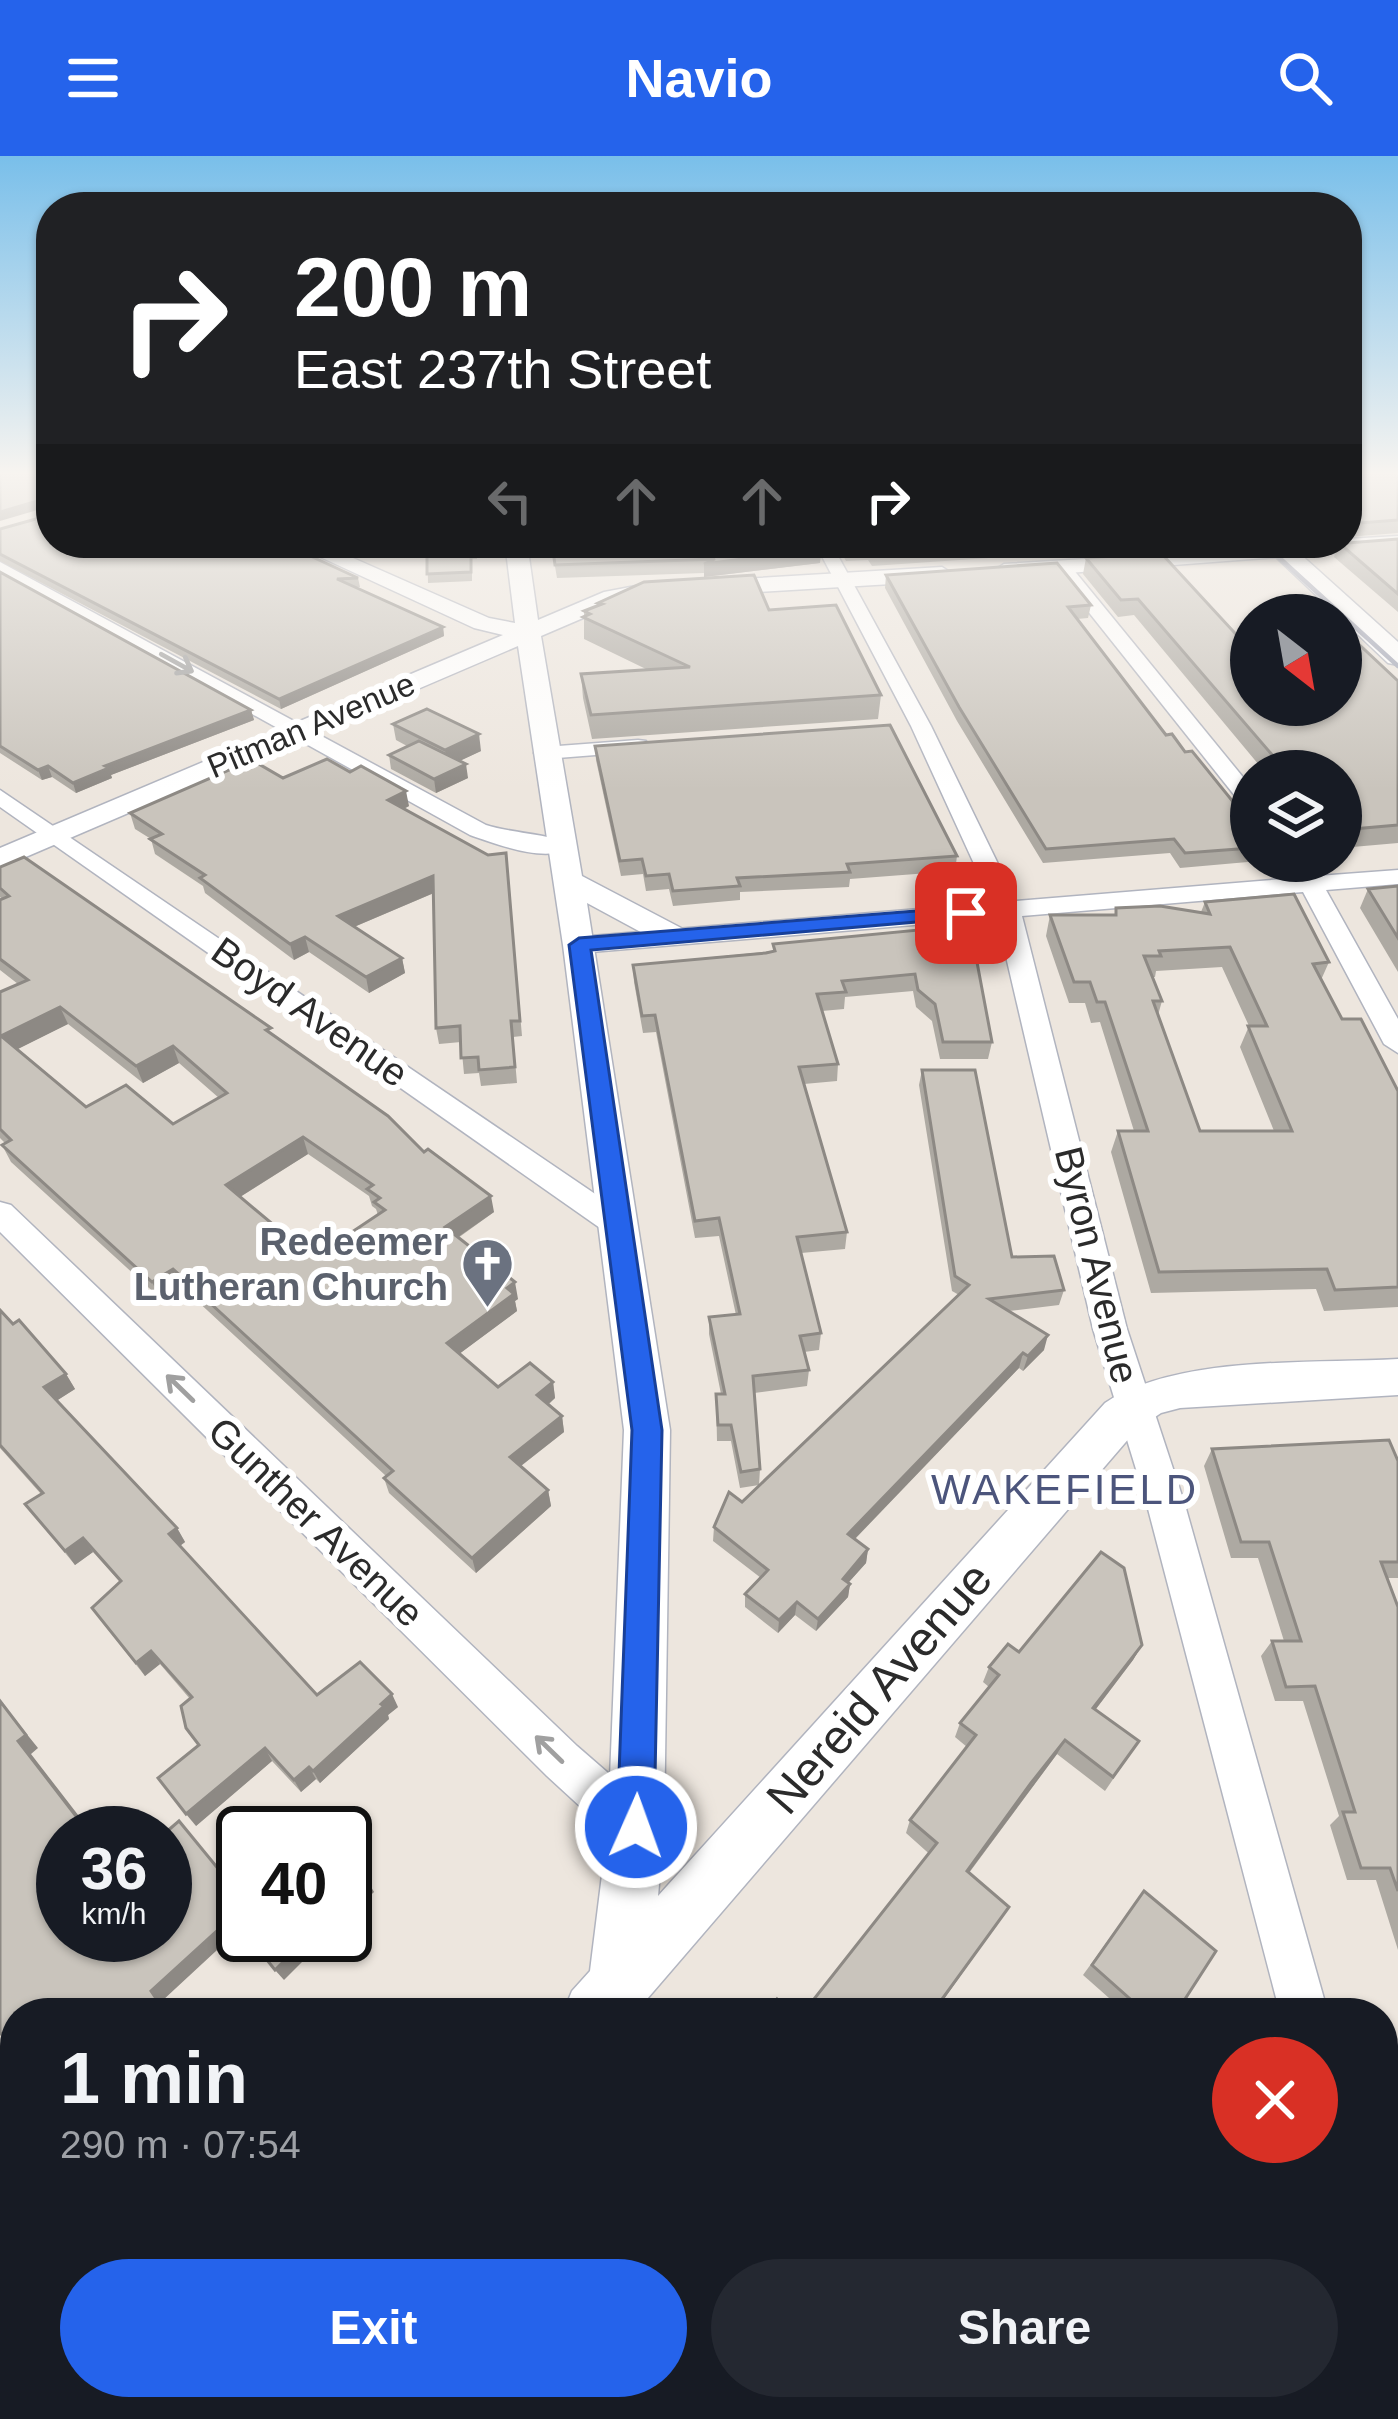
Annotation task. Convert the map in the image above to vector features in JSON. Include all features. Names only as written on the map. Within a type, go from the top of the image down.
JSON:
[{"type":"main road","points":[[1312,579],[1398,657]]},
{"type":"street","points":[[21,579],[494,837],[564,863],[672,936]]},
{"type":"street","points":[[379,579],[482,623],[525,613]]},
{"type":"street","points":[[521,579],[621,1227],[647,1430],[636,1827],[611,1998]]},
{"type":"street","name":"Pitman Avenue","points":[[0,859],[300,730],[525,613],[623,594],[867,579]]},
{"type":"street","points":[[1070,579],[1230,776]]},
{"type":"street","name":"Byron Avenue","points":[[842,580],[909,727],[1009,910],[1110,1329],[1166,1505],[1300,1998]]},
{"type":"street","points":[[431,602],[525,613]]},
{"type":"street","points":[[544,753],[673,744]]},
{"type":"street","name":"Boyd Avenue","points":[[0,797],[621,1227]]},
{"type":"street","points":[[1362,875],[1398,877]]},
{"type":"street","points":[[579,945],[1009,910],[1230,882]]},
{"type":"street","points":[[1310,882],[1398,1044]]},
{"type":"street","name":"Gunther Avenue","points":[[0,1213],[545,1745],[636,1827]]},
{"type":"street","name":"Nereid Avenue","points":[[614,1998],[1099,1437],[1133,1406],[1180,1390],[1398,1377]]},
{"type":"building","points":[[0,579],[12,579],[251,710],[73,783],[48,766],[38,770],[0,746]]},
{"type":"building","points":[[47,579],[345,579],[337,579],[443,627],[279,699]]},
{"type":"building","points":[[756,579],[769,610],[836,605],[881,695],[591,715],[581,674],[690,667],[583,617],[590,614],[584,611],[644,582]]},
{"type":"building","points":[[888,579],[1070,579],[1091,605],[1068,607],[1166,735],[1172,734],[1185,752],[1192,751],[1230,798],[1230,850],[1185,853],[1174,839],[1046,849]]},
{"type":"building","points":[[1103,579],[1185,579],[1230,628],[1230,706],[1138,599],[1121,600]]},
{"type":"building","points":[[1380,579],[1398,579],[1398,594]]},
{"type":"building","points":[[1362,647],[1398,681],[1398,825],[1362,828],[1362,750],[1268,750],[1247,726],[1362,726]]},
{"type":"building","points":[[427,709],[479,734],[445,750],[393,724]]},
{"type":"building","points":[[890,725],[957,856],[847,864],[850,872],[737,878],[740,886],[673,891],[669,874],[646,876],[642,859],[620,861],[595,746]]},
{"type":"building","points":[[419,741],[466,764],[434,779],[389,755]]},
{"type":"building","points":[[327,759],[350,772],[361,766],[406,791],[388,800],[488,855],[506,853],[520,1021],[511,1021],[515,1067],[479,1070],[478,1057],[461,1058],[460,1026],[436,1028],[433,876],[338,916],[402,958],[366,977],[305,937],[290,944],[200,878],[205,875],[150,839],[162,834],[130,813],[252,760],[283,778]]},
{"type":"building","points":[[24,857],[271,1028],[266,1030],[388,1116],[424,1152],[428,1149],[491,1196],[445,1227],[515,1282],[507,1288],[514,1294],[447,1343],[498,1387],[530,1363],[553,1382],[537,1395],[562,1416],[510,1457],[548,1490],[472,1558],[384,1478],[393,1471],[173,1269],[152,1282],[2,1145],[11,1140],[0,1129],[0,992],[28,980],[0,959],[0,900],[9,896],[0,888],[0,867]],"holes":[[[60,1007],[136,1066],[173,1046],[227,1093],[173,1124],[126,1085],[86,1107],[1,1036]],[[303,1137],[373,1185],[367,1189],[380,1198],[374,1202],[385,1210],[313,1258],[226,1185]]]},
{"type":"building","points":[[1398,886],[1398,938],[1368,889]]},
{"type":"building","points":[[1294,894],[1329,962],[1313,964],[1333,1002],[1342,1019],[1361,1019],[1398,1091],[1398,1287],[1335,1290],[1327,1269],[1159,1272],[1118,1131],[1148,1131],[1105,1002],[1097,1002],[1090,982],[1074,982],[1050,915],[1116,915],[1116,908],[1160,906],[1210,914],[1205,902]],"holes":[[[1230,947],[1267,1026],[1248,1026],[1292,1131],[1200,1131],[1153,1001],[1162,1001],[1144,956]]]},
{"type":"building","points":[[970,925],[992,1042],[943,1042],[935,1004],[918,990],[915,974],[842,981],[846,992],[817,994],[838,1064],[799,1067],[847,1232],[797,1237],[821,1333],[800,1336],[809,1370],[753,1376],[760,1469],[741,1472],[731,1425],[718,1425],[716,1394],[725,1394],[709,1317],[740,1314],[719,1218],[695,1221],[655,1015],[642,1016],[633,965],[766,953],[775,951],[773,944]]},
{"type":"building","points":[[922,1070],[975,1070],[1012,1257],[1054,1256],[1064,1290],[989,1299],[1048,1335],[1028,1356],[1023,1353],[848,1534],[868,1549],[843,1579],[850,1584],[818,1619],[797,1602],[779,1620],[745,1594],[768,1570],[714,1527],[729,1492],[742,1502],[969,1285],[955,1276]]},
{"type":"building","points":[[0,1310],[13,1324],[19,1320],[66,1374],[44,1387],[177,1528],[169,1534],[317,1695],[360,1662],[392,1694],[313,1771],[309,1767],[294,1780],[265,1748],[192,1809],[180,1806],[158,1778],[199,1745],[186,1728],[181,1706],[192,1697],[151,1651],[136,1663],[92,1608],[121,1581],[83,1538],[65,1551],[25,1504],[43,1493],[0,1445]]},
{"type":"building","points":[[1389,1440],[1398,1461],[1398,1562],[1381,1562],[1398,1607],[1398,1891],[1390,1868],[1361,1868],[1343,1812],[1355,1812],[1315,1686],[1286,1687],[1272,1641],[1301,1641],[1269,1542],[1241,1542],[1212,1449]]},
{"type":"building","points":[[1101,1552],[1124,1568],[1142,1645],[1093,1708],[1139,1741],[1113,1777],[1065,1740],[1031,1783],[967,1871],[1009,1907],[943,1998],[815,1998],[937,1843],[910,1820],[976,1735],[960,1723],[999,1675],[989,1667],[1008,1644],[1019,1652]]},
{"type":"building","points":[[0,1701],[26,1735],[18,1741],[68,1806],[36,1806],[36,1962],[183,1962],[151,1991],[156,1998],[0,1998]]},
{"type":"building","points":[[192,1837],[216,1866],[216,1932],[192,1954]]},
{"type":"building","points":[[1144,1891],[1216,1951],[1186,1998],[1129,1998],[1092,1965]]},
{"type":"railway","points":[[1302,579],[1398,666]]},
{"type":"place","name":"Redeemer Lutheran Church","points":[[487,1309]]},
{"type":"district","name":"WAKEFIELD","points":[[1065,1489]]},
{"type":"route","points":[[636,1827],[647,1430],[579,945],[966,913]]}]
